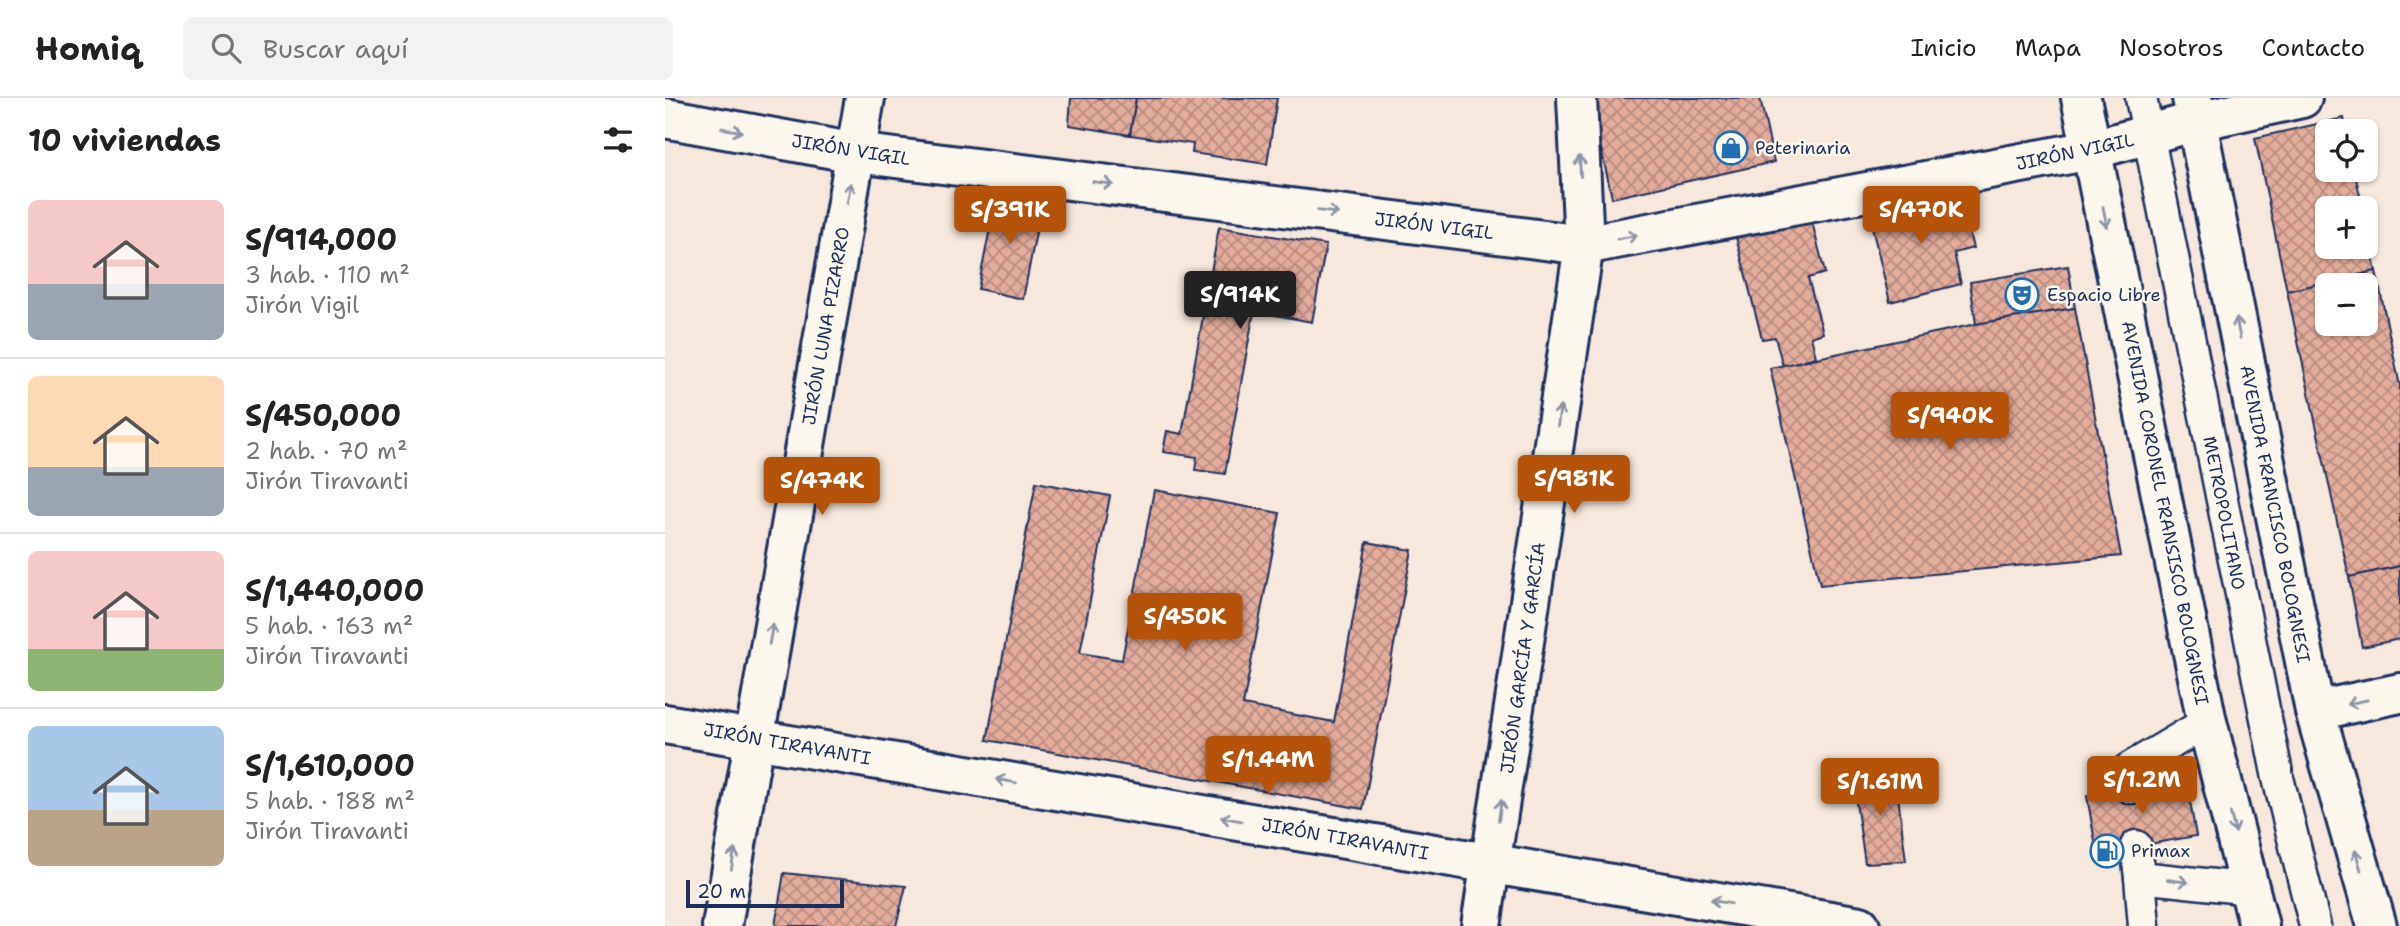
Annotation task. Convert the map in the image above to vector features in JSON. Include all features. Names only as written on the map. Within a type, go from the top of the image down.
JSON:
[{"type":"street","name":"JIRÓN LUNA PIZARRO","points":[[722,926],[865,98]]},
{"type":"street","name":"JIRÓN GARCÍA Y GARCÍA","points":[[1481,926],[1584,245],[1577,98]]},
{"type":"street","name":"AVENIDA CORONEL FRANSISCO BOLOGNESI","points":[[2081,98],[2207,722],[2259,926]]},
{"type":"street","name":"JIRÓN VIGIL","points":[[665,118],[856,153],[1584,245],[2091,150],[2148,136],[2194,110],[2302,98]]},
{"type":"street","name":"AVENIDA FRANCISCO BOLOGNESI","points":[[2194,110],[2315,711],[2377,926]]},
{"type":"street","points":[[2315,711],[2400,693]]},
{"type":"street","name":"JIRÓN TIRAVANTI","points":[[665,724],[1860,926]]},
{"type":"lane","name":"METROPOLITANO","points":[[2141,98],[2278,778],[2315,926]]},
{"type":"lane","points":[[2131,788],[2129,769],[2207,722]]},
{"type":"lane","points":[[2136,846],[2144,926]]},
{"type":"lane","points":[[2140,877],[2251,889]]},
{"type":"building","points":[[1071,98],[1136,98],[1130,135],[1069,125]]},
{"type":"building","points":[[1136,98],[1277,98],[1267,164],[1192,153],[1193,144],[1130,135]]},
{"type":"building","points":[[1590,98],[1760,98],[1774,162],[1612,198]]},
{"type":"building","points":[[2315,125],[2315,182],[2357,182],[2360,196],[2315,196],[2315,259],[2373,259],[2376,271],[2315,273],[2315,285],[2287,291],[2255,138]]},
{"type":"building","points":[[997,193],[1042,202],[1023,299],[978,289]]},
{"type":"building","points":[[1959,193],[1973,248],[1954,253],[1961,284],[1890,302],[1869,215]]},
{"type":"building","points":[[1811,218],[1825,273],[1808,278],[1823,333],[1811,337],[1816,357],[1783,366],[1775,337],[1762,339],[1736,237]]},
{"type":"building","points":[[1219,227],[1326,245],[1312,322],[1254,311],[1225,474],[1195,470],[1197,457],[1163,452],[1167,431],[1182,434]]},
{"type":"building","name":"Espacio Libre","points":[[2068,266],[2075,308],[1976,324],[1970,282]]},
{"type":"building","points":[[2378,281],[2400,386],[2400,566],[2349,577],[2287,291],[2315,285],[2315,336],[2378,336]]},
{"type":"building","points":[[2075,308],[2121,556],[1820,585],[1770,368],[1976,324]]},
{"type":"building","points":[[1036,482],[1110,496],[1080,653],[1122,660],[1154,490],[1280,513],[1243,705],[1334,722],[1367,542],[1412,550],[1363,809],[987,740]]},
{"type":"building","points":[[2400,566],[2400,639],[2362,647],[2349,577]]},
{"type":"building","points":[[1895,772],[1906,861],[1865,863],[1852,776]]},
{"type":"building","points":[[2186,778],[2196,836],[2097,853],[2087,796]]},
{"type":"building","points":[[784,873],[906,886],[896,926],[775,926]]},
{"type":"place","name":"Peterinaria","points":[[1731,148]]},
{"type":"place","name":"Espacio Libre","points":[[2022,295]]},
{"type":"place","name":"Primax","points":[[2107,851]]}]
